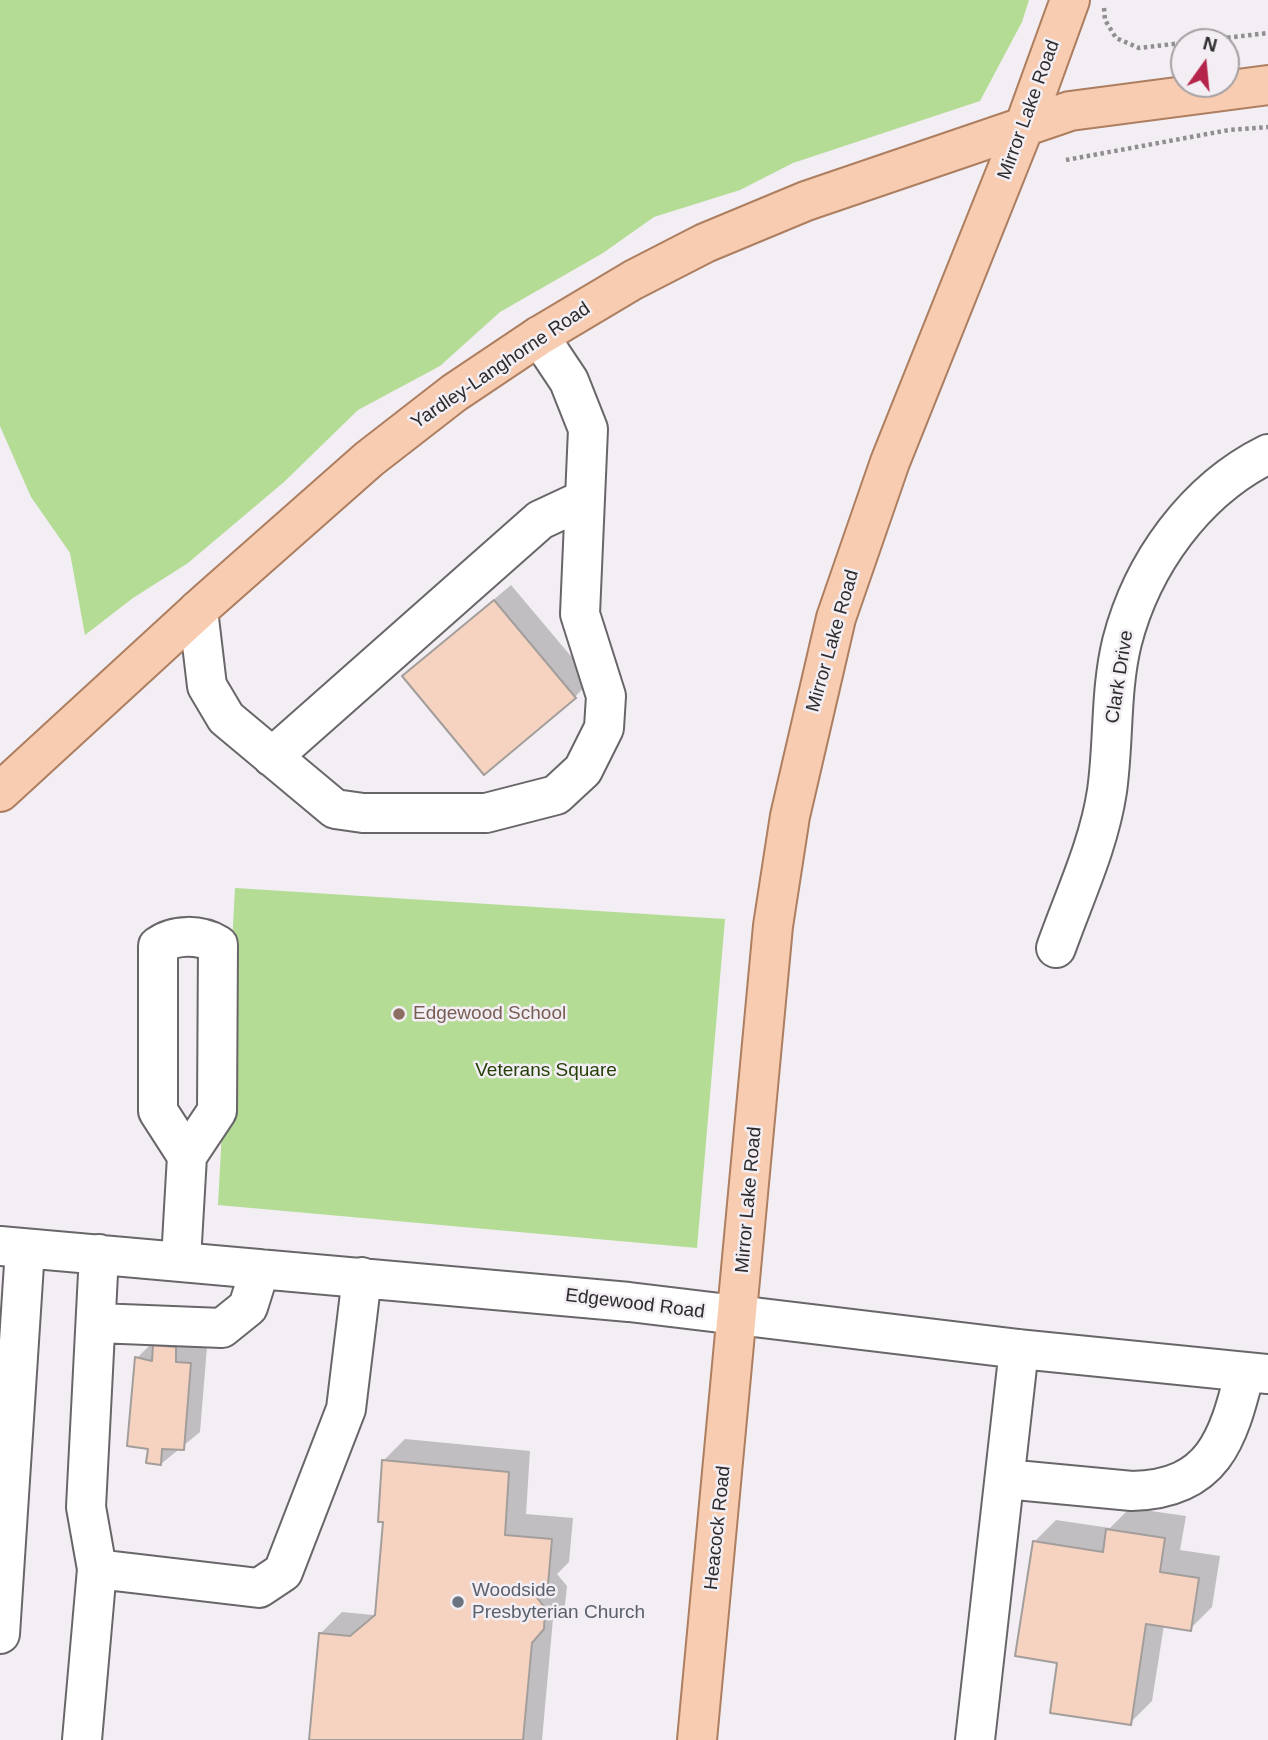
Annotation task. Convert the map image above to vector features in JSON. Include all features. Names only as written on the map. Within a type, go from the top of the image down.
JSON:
[{"type":"main road","name":"Mirror Lake Road","points":[[738,1317],[773,926],[790,816],[816,693],[836,618],[890,462],[1024,127],[1070,0]]},
{"type":"main road","name":"Yardley-Langhorne Road","points":[[0,792],[369,458],[454,393],[539,336],[633,280],[705,243],[806,201],[1070,111],[1268,85]]},
{"type":"main road","name":"Heacock Road","points":[[697,1740],[738,1317]]},
{"type":"street","points":[[198,610],[207,686],[226,718],[335,809],[363,813],[486,813],[556,795],[583,770],[604,728],[606,696],[580,614],[588,429],[569,381],[539,336]]},
{"type":"street","name":"Clark Drive","points":[[1056,948],[1099,828],[1107,790],[1115,688],[1122,642],[1142,587],[1182,522],[1215,489],[1268,454]]},
{"type":"street","points":[[272,757],[540,520],[585,499]]},
{"type":"street","points":[[181,1261],[187,1156],[217,1111],[218,945],[206,937],[168,938],[158,946],[158,1111],[187,1156]]},
{"type":"street","points":[[0,1634],[13,1247]]},
{"type":"street","name":"Edgewood Road","points":[[13,1247],[629,1302],[1019,1349],[1257,1373]]},
{"type":"street","points":[[82,1740],[97,1569],[86,1507],[99,1254]]},
{"type":"street","points":[[97,1323],[222,1328],[248,1307],[260,1269]]},
{"type":"street","points":[[97,1569],[259,1588],[283,1572],[345,1409],[362,1277]]},
{"type":"street","points":[[975,1740],[1019,1349]]},
{"type":"street","points":[[1005,1479],[1132,1491],[1152,1490],[1175,1484],[1197,1472],[1218,1452],[1257,1373]]},
{"type":"path","points":[[1105,0],[1105,20],[1116,38],[1139,48],[1268,33]]},
{"type":"path","points":[[1066,160],[1229,130],[1268,127]]},
{"type":"green space","points":[[0,0],[1029,0],[1022,22],[980,101],[793,163],[740,190],[654,217],[603,253],[500,312],[440,366],[358,410],[284,482],[188,563],[133,598],[85,635],[70,553],[31,497],[0,426]]},
{"type":"green space","name":"Veterans Square","points":[[235,888],[725,919],[697,1248],[218,1205]]},
{"type":"building","points":[[494,600],[576,698],[484,775],[402,676]]},
{"type":"building","points":[[153,1345],[176,1347],[176,1362],[191,1363],[184,1450],[162,1449],[161,1465],[146,1463],[148,1449],[127,1446],[135,1357],[152,1361]]},
{"type":"building","name":"Woodside Presbyterian Church","points":[[382,1460],[509,1472],[505,1535],[552,1539],[548,1585],[535,1595],[545,1608],[544,1629],[532,1643],[523,1740],[309,1740],[319,1633],[350,1636],[375,1615],[383,1522],[378,1522]]},
{"type":"building","points":[[1106,1529],[1165,1538],[1160,1572],[1199,1578],[1191,1631],[1146,1624],[1131,1725],[1050,1713],[1057,1663],[1015,1656],[1033,1541],[1103,1552]]},
{"type":"place","name":"Edgewood School","points":[[399,1014]]},
{"type":"place","name":"Woodside Presbyterian Church","points":[[458,1602]]}]
